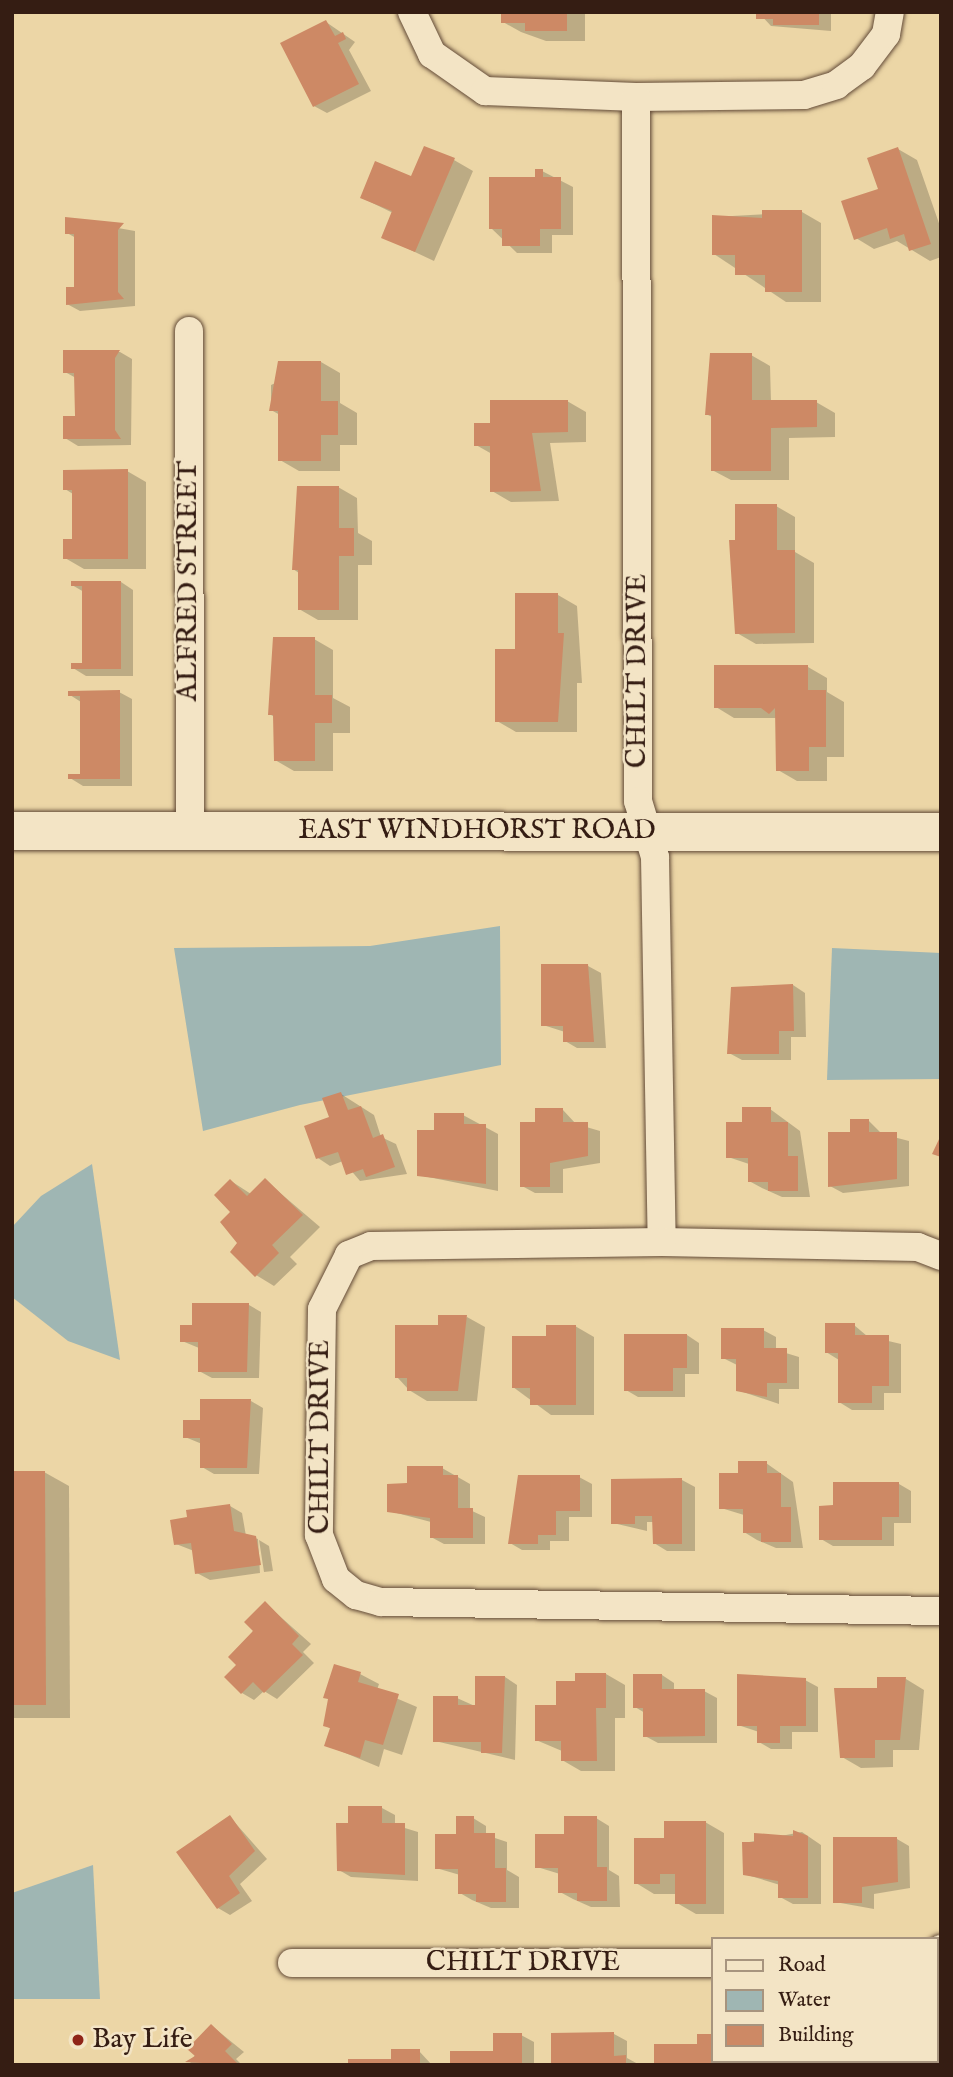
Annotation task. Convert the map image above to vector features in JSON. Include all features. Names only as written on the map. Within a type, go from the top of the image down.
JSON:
[{"type":"street","points":[[412,12],[432,54],[485,91],[636,97],[804,94],[836,85],[862,66],[886,34],[890,12]]},
{"type":"street","name":"CHILT DRIVE","points":[[636,97],[638,801],[651,831],[662,1242]]},
{"type":"street","name":"ALFRED STREET","points":[[189,331],[190,831]]},
{"type":"street","name":"EAST WINDHORST ROAD","points":[[12,831],[941,832]]},
{"type":"street","name":"CHILT DRIVE","points":[[941,1256],[918,1247],[662,1242],[371,1246],[349,1255],[322,1308],[319,1535],[336,1579],[356,1595],[381,1602],[941,1611]]},
{"type":"street","name":"CHILT DRIVE","points":[[292,1963],[712,1963]]},
{"type":"water","points":[[500,926],[501,1065],[300,1105],[203,1131],[174,948],[370,946]]},
{"type":"water","points":[[832,948],[941,953],[941,1079],[827,1080]]},
{"type":"water","points":[[92,1164],[120,1360],[68,1341],[12,1297],[12,1227],[41,1196]]},
{"type":"water","points":[[93,1865],[100,1999],[12,1999],[12,1893]]},
{"type":"building","points":[[501,12],[567,12],[567,31],[525,31],[525,23],[501,23]]},
{"type":"building","points":[[756,12],[819,12],[819,25],[773,25],[773,19],[756,19]]},
{"type":"building","points":[[326,20],[335,36],[343,32],[346,39],[338,43],[359,84],[313,107],[280,43]]},
{"type":"building","points":[[424,146],[455,158],[415,252],[381,238],[392,211],[360,198],[375,161],[411,176]]},
{"type":"building","points":[[898,147],[931,244],[909,251],[904,234],[890,239],[887,228],[854,240],[841,201],[878,189],[867,158]]},
{"type":"building","points":[[535,169],[543,169],[543,177],[561,177],[561,229],[540,229],[540,246],[502,246],[502,229],[489,229],[489,177],[535,177]]},
{"type":"building","points":[[762,210],[802,210],[802,292],[765,292],[765,275],[735,275],[735,255],[712,255],[712,215],[762,218]]},
{"type":"building","points":[[65,217],[124,223],[118,230],[118,292],[124,299],[66,305],[66,287],[74,287],[74,234],[65,234]]},
{"type":"building","points":[[63,350],[120,350],[115,358],[115,430],[121,439],[63,439],[63,416],[75,416],[74,373],[63,373]]},
{"type":"building","points":[[710,353],[752,353],[752,400],[817,400],[817,427],[771,428],[771,471],[711,471],[711,415],[705,415]]},
{"type":"building","points":[[278,361],[321,361],[321,401],[338,401],[338,435],[321,435],[321,461],[278,461],[278,411],[269,411]]},
{"type":"building","points":[[490,400],[568,400],[568,432],[532,433],[541,491],[490,492],[490,446],[474,446],[474,423],[490,423]]},
{"type":"building","points":[[128,469],[128,559],[63,559],[63,539],[72,539],[72,490],[63,490],[63,470]]},
{"type":"building","points":[[297,486],[339,486],[339,528],[354,528],[354,556],[339,556],[339,610],[298,610],[298,570],[292,570]]},
{"type":"building","points":[[735,504],[777,504],[777,550],[795,550],[795,633],[735,634],[729,540],[735,540]]},
{"type":"building","points":[[71,581],[121,581],[121,669],[71,669],[71,663],[82,663],[82,586],[71,586]]},
{"type":"building","points":[[515,593],[558,593],[558,633],[564,633],[558,722],[495,722],[495,649],[515,649]]},
{"type":"building","points":[[273,637],[315,637],[315,695],[332,695],[332,723],[315,723],[315,761],[274,761],[273,715],[268,715]]},
{"type":"building","points":[[714,665],[808,665],[808,690],[826,690],[826,747],[809,747],[809,771],[776,771],[775,708],[769,714],[761,708],[714,708]]},
{"type":"building","points":[[120,690],[120,779],[68,779],[68,774],[80,774],[80,696],[68,696],[68,691]]},
{"type":"building","points":[[541,964],[588,964],[594,1042],[563,1042],[563,1026],[541,1026]]},
{"type":"building","points":[[793,984],[794,1031],[779,1031],[779,1054],[727,1054],[731,987]]},
{"type":"building","points":[[341,1092],[348,1110],[361,1106],[373,1138],[383,1134],[395,1167],[366,1177],[363,1169],[346,1175],[338,1152],[316,1159],[304,1126],[329,1117],[322,1098]]},
{"type":"building","points":[[742,1107],[771,1107],[771,1122],[788,1122],[788,1156],[798,1156],[798,1191],[768,1191],[768,1182],[748,1182],[748,1158],[726,1158],[726,1122],[742,1122]]},
{"type":"building","points":[[535,1108],[563,1108],[563,1122],[588,1122],[588,1156],[550,1163],[550,1187],[520,1187],[520,1122],[535,1122]]},
{"type":"building","points":[[434,1113],[464,1113],[464,1124],[486,1124],[486,1184],[417,1176],[417,1130],[434,1130]]},
{"type":"building","points":[[850,1119],[869,1119],[869,1132],[897,1132],[897,1179],[828,1187],[828,1132],[850,1132]]},
{"type":"building","points":[[941,1135],[941,1157],[932,1154]]},
{"type":"building","points":[[265,1178],[303,1215],[272,1245],[279,1253],[255,1277],[230,1252],[237,1243],[220,1222],[230,1212],[214,1195],[230,1179],[247,1196]]},
{"type":"building","points":[[192,1303],[249,1303],[247,1372],[198,1372],[198,1342],[180,1342],[180,1325],[192,1325]]},
{"type":"building","points":[[438,1315],[467,1315],[458,1391],[407,1391],[407,1378],[395,1378],[395,1325],[438,1325]]},
{"type":"building","points":[[825,1323],[855,1323],[855,1335],[889,1335],[889,1386],[872,1386],[872,1403],[838,1403],[838,1353],[825,1353]]},
{"type":"building","points":[[546,1325],[576,1325],[576,1405],[530,1405],[530,1388],[512,1388],[512,1336],[546,1336]]},
{"type":"building","points":[[721,1328],[764,1328],[764,1348],[787,1348],[787,1383],[767,1383],[767,1397],[736,1391],[736,1359],[721,1359]]},
{"type":"building","points":[[624,1334],[687,1334],[687,1368],[673,1368],[673,1391],[624,1391]]},
{"type":"building","points":[[200,1399],[251,1399],[247,1468],[200,1468],[200,1438],[183,1438],[183,1420],[200,1420]]},
{"type":"building","points":[[738,1461],[767,1461],[767,1473],[781,1473],[781,1507],[791,1507],[791,1542],[761,1542],[761,1533],[743,1533],[743,1509],[719,1509],[719,1473],[738,1473]]},
{"type":"building","points":[[407,1466],[443,1466],[443,1475],[458,1475],[458,1508],[473,1508],[473,1538],[430,1538],[430,1518],[387,1512],[387,1484],[407,1483]]},
{"type":"building","points":[[12,1471],[45,1471],[46,1705],[12,1705]]},
{"type":"building","points":[[518,1475],[580,1475],[580,1511],[556,1511],[556,1535],[538,1535],[538,1544],[508,1544]]},
{"type":"building","points":[[682,1478],[682,1544],[653,1544],[652,1516],[635,1516],[635,1524],[611,1524],[611,1479]]},
{"type":"building","points":[[833,1482],[899,1482],[899,1517],[882,1517],[882,1540],[819,1540],[819,1506],[833,1505]]},
{"type":"building","points":[[230,1504],[234,1531],[256,1536],[261,1565],[195,1574],[191,1543],[174,1545],[170,1520],[187,1517],[186,1510]]},
{"type":"building","points":[[265,1601],[299,1636],[292,1644],[303,1655],[264,1693],[253,1682],[241,1694],[224,1677],[236,1665],[228,1657],[253,1631],[244,1622]]},
{"type":"building","points":[[334,1664],[361,1672],[358,1682],[399,1694],[383,1745],[365,1740],[360,1758],[324,1746],[330,1728],[323,1726],[328,1699],[323,1698]]},
{"type":"building","points":[[575,1673],[606,1673],[606,1708],[596,1708],[597,1761],[561,1761],[561,1741],[535,1741],[535,1705],[556,1705],[556,1681],[575,1681]]},
{"type":"building","points":[[633,1674],[662,1674],[662,1689],[705,1689],[705,1736],[643,1737],[643,1708],[633,1708]]},
{"type":"building","points":[[737,1674],[806,1678],[806,1726],[780,1726],[780,1743],[757,1743],[757,1726],[737,1726]]},
{"type":"building","points":[[475,1676],[505,1676],[502,1753],[481,1753],[481,1742],[433,1742],[433,1696],[458,1696],[458,1705],[475,1705]]},
{"type":"building","points":[[877,1677],[906,1677],[900,1740],[875,1740],[875,1758],[840,1758],[834,1688],[877,1688]]},
{"type":"building","points":[[348,1806],[382,1806],[382,1823],[405,1823],[405,1875],[337,1871],[336,1823],[348,1823]]},
{"type":"building","points":[[230,1815],[255,1851],[229,1876],[240,1893],[217,1909],[176,1852]]},
{"type":"building","points":[[456,1816],[474,1816],[474,1833],[495,1833],[495,1868],[506,1868],[506,1902],[476,1902],[476,1894],[458,1894],[458,1869],[435,1869],[435,1834],[456,1834]]},
{"type":"building","points":[[564,1816],[597,1816],[597,1867],[607,1867],[607,1901],[577,1901],[577,1893],[558,1893],[558,1868],[535,1868],[535,1834],[564,1834]]},
{"type":"building","points":[[664,1821],[706,1821],[706,1904],[675,1904],[675,1874],[660,1874],[660,1884],[634,1884],[634,1838],[664,1838]]},
{"type":"building","points":[[793,1830],[808,1836],[808,1898],[778,1898],[778,1881],[743,1875],[742,1842],[754,1842],[754,1833],[793,1836]]},
{"type":"building","points":[[833,1837],[897,1837],[898,1882],[862,1887],[862,1903],[833,1903]]},
{"type":"building","points":[[211,2024],[232,2044],[225,2051],[239,2065],[185,2062],[195,2056],[187,2049]]},
{"type":"building","points":[[614,2032],[614,2056],[626,2055],[626,2065],[551,2065],[551,2033]]},
{"type":"building","points":[[493,2033],[522,2033],[522,2065],[450,2065],[450,2051],[493,2051]]},
{"type":"building","points":[[697,2034],[712,2034],[712,2063],[725,2065],[654,2065],[654,2044],[697,2044]]},
{"type":"building","points":[[391,2049],[420,2049],[420,2065],[348,2065],[348,2059],[391,2059]]},
{"type":"building","points":[[758,2063],[825,2063],[825,2064]]},
{"type":"building","points":[[881,2063],[930,2063],[930,2065]]},
{"type":"place","name":"Bay Life","points":[[78,2040]]}]
